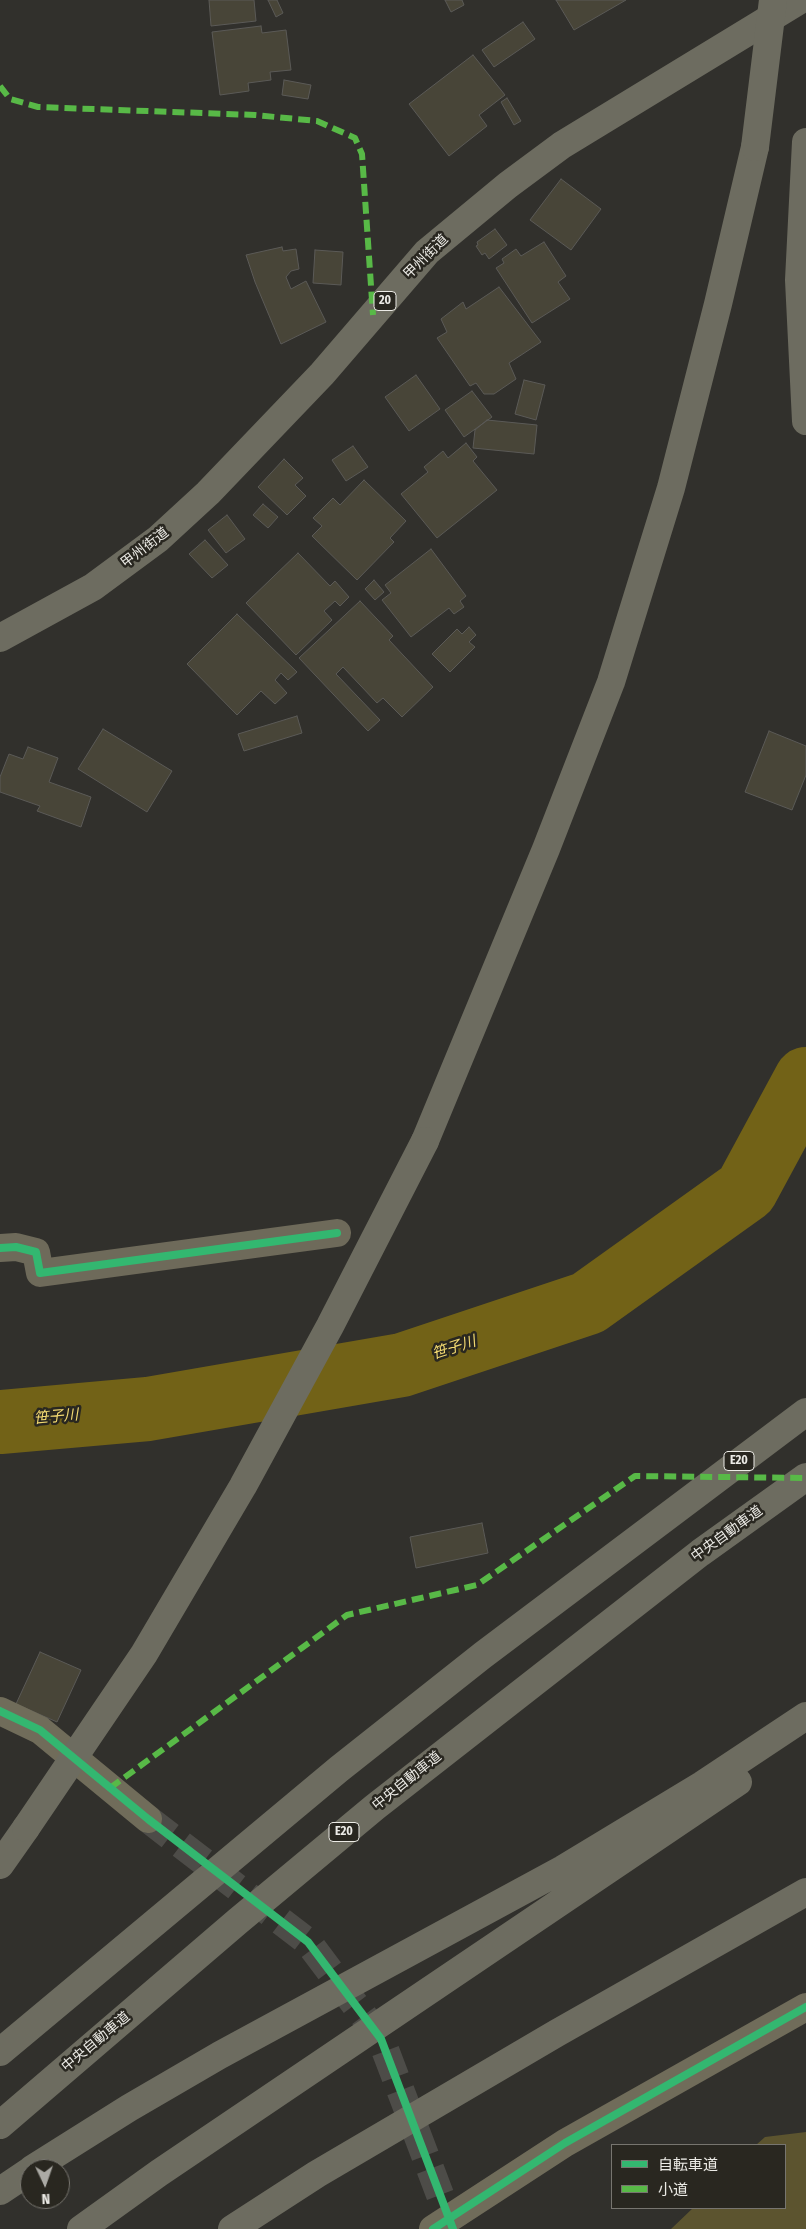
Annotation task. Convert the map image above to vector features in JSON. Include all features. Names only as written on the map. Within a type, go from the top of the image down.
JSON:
[{"type":"highway","points":[[0,1865],[144,1654],[238,1494],[330,1326],[425,1141],[546,849],[611,682],[671,488],[718,304],[754,147],[773,0]]},
{"type":"highway","name":"甲州街道","points":[[0,638],[94,587],[158,539],[208,493],[322,374],[427,252],[508,185],[562,145],[800,0]]},
{"type":"highway","points":[[806,142],[800,280],[806,421]]},
{"type":"highway","name":"E20","points":[[0,2052],[339,1768],[483,1655],[806,1412]]},
{"type":"highway","name":"中央自動車道","points":[[0,2125],[223,1933],[375,1807],[700,1553],[806,1477]]},
{"type":"highway","points":[[48,2159],[129,2108],[228,2051],[563,1868],[702,1785],[806,1716]]},
{"type":"highway","points":[[81,2229],[159,2173],[717,1798],[806,1733]]},
{"type":"highway","points":[[232,2229],[317,2174],[540,2043],[806,1892]]},
{"type":"highway","points":[[0,2191],[20,2177]]},
{"type":"street","points":[[0,1248],[16,1247],[36,1252],[40,1273],[337,1232]]},
{"type":"street","points":[[0,1711],[40,1730],[148,1819]]},
{"type":"street","points":[[433,2229],[565,2143],[806,2007]]},
{"type":"shaded area","points":[[806,2132],[806,2229],[671,2229],[692,2209],[786,2209],[786,2144],[757,2144],[765,2137]]},
{"type":"building","points":[[209,0],[254,0],[256,21],[211,26]]},
{"type":"building","points":[[268,0],[277,0],[283,13],[276,17]]},
{"type":"building","points":[[445,0],[462,0],[464,5],[451,12]]},
{"type":"building","points":[[556,0],[626,0],[574,30]]},
{"type":"building","points":[[523,22],[535,39],[494,67],[482,50]]},
{"type":"building","points":[[261,26],[262,33],[286,30],[291,70],[270,72],[271,80],[248,83],[249,91],[220,95],[212,32]]},
{"type":"building","points":[[473,55],[505,95],[479,115],[487,126],[449,156],[409,104]]},
{"type":"building","points":[[284,80],[311,85],[308,99],[282,95]]},
{"type":"building","points":[[507,98],[521,121],[514,125],[501,102]]},
{"type":"building","points":[[561,179],[601,209],[571,250],[530,220]]},
{"type":"building","points":[[495,229],[507,245],[489,259],[485,253],[482,255],[476,246],[478,245],[477,242]]},
{"type":"building","points":[[544,242],[566,276],[558,282],[570,299],[532,323],[496,268],[504,263],[502,259],[516,249],[521,256]]},
{"type":"building","points":[[282,247],[283,251],[296,249],[299,269],[291,271],[286,277],[291,289],[306,281],[326,322],[281,344],[255,282],[246,255]]},
{"type":"building","points":[[315,250],[343,252],[341,285],[313,283]]},
{"type":"building","points":[[499,287],[541,342],[509,363],[516,379],[494,394],[484,394],[476,383],[470,386],[437,338],[447,332],[441,319],[463,302],[466,309]]},
{"type":"building","points":[[416,375],[440,409],[409,431],[385,397]]},
{"type":"building","points":[[524,380],[545,385],[536,420],[515,414]]},
{"type":"building","points":[[472,391],[492,417],[464,437],[445,410]]},
{"type":"building","points":[[487,420],[537,425],[534,454],[473,448],[475,430]]},
{"type":"building","points":[[466,443],[477,457],[473,461],[497,490],[437,538],[401,494],[428,472],[424,467],[443,451],[448,458]]},
{"type":"building","points":[[353,446],[368,467],[346,481],[332,460]]},
{"type":"building","points":[[284,459],[303,478],[295,485],[306,496],[287,515],[258,487]]},
{"type":"building","points":[[364,480],[406,521],[390,538],[394,542],[357,580],[312,536],[322,526],[313,518],[333,498],[340,505]]},
{"type":"building","points":[[263,504],[278,517],[268,528],[253,515]]},
{"type":"building","points":[[227,515],[245,539],[226,553],[208,530]]},
{"type":"building","points":[[205,540],[228,565],[212,578],[189,554]]},
{"type":"building","points":[[431,549],[466,596],[460,601],[464,607],[454,614],[449,608],[411,637],[382,600],[391,593],[385,585]]},
{"type":"building","points":[[298,553],[330,586],[335,581],[349,597],[340,606],[335,601],[324,611],[332,620],[296,655],[246,603]]},
{"type":"building","points":[[374,580],[384,592],[375,600],[365,589]]},
{"type":"building","points":[[360,601],[393,636],[389,640],[433,687],[402,717],[383,698],[377,703],[343,667],[336,674],[380,720],[368,731],[299,658]]},
{"type":"building","points":[[237,614],[297,672],[288,680],[281,673],[275,680],[287,693],[275,704],[261,691],[237,715],[187,664]]},
{"type":"building","points":[[469,627],[476,635],[469,642],[475,647],[450,672],[432,654],[457,629],[462,634]]},
{"type":"building","points":[[297,716],[302,733],[244,751],[238,734]]},
{"type":"building","points":[[103,729],[172,771],[147,812],[78,769]]},
{"type":"building","points":[[769,731],[806,746],[806,775],[792,810],[745,792]]},
{"type":"building","points":[[28,747],[58,758],[49,782],[91,797],[81,827],[37,811],[40,806],[0,792],[0,777],[9,754],[23,759]]},
{"type":"building","points":[[482,1523],[488,1553],[416,1568],[410,1537]]},
{"type":"building","points":[[40,1652],[81,1670],[57,1722],[16,1704]]},
{"type":"waterway","name":"笹子川","points":[[0,1422],[148,1409],[402,1365],[588,1303],[746,1190],[806,1079]]},
{"type":"tunnel","points":[[148,1819],[308,1942],[381,2039],[453,2229]]},
{"type":"marked path","points":[[0,86],[10,99],[38,107],[255,115],[317,121],[355,138],[362,154],[373,315]]},
{"type":"marked path","points":[[110,1788],[347,1615],[477,1585],[635,1476],[806,1478]]},
{"type":"cycle path","points":[[0,1248],[16,1247],[36,1252],[40,1273],[337,1233]]},
{"type":"cycle path","points":[[0,1711],[40,1730],[148,1819],[308,1942],[381,2039],[453,2229]]},
{"type":"cycle path","points":[[433,2229],[565,2143],[806,2007]]}]
